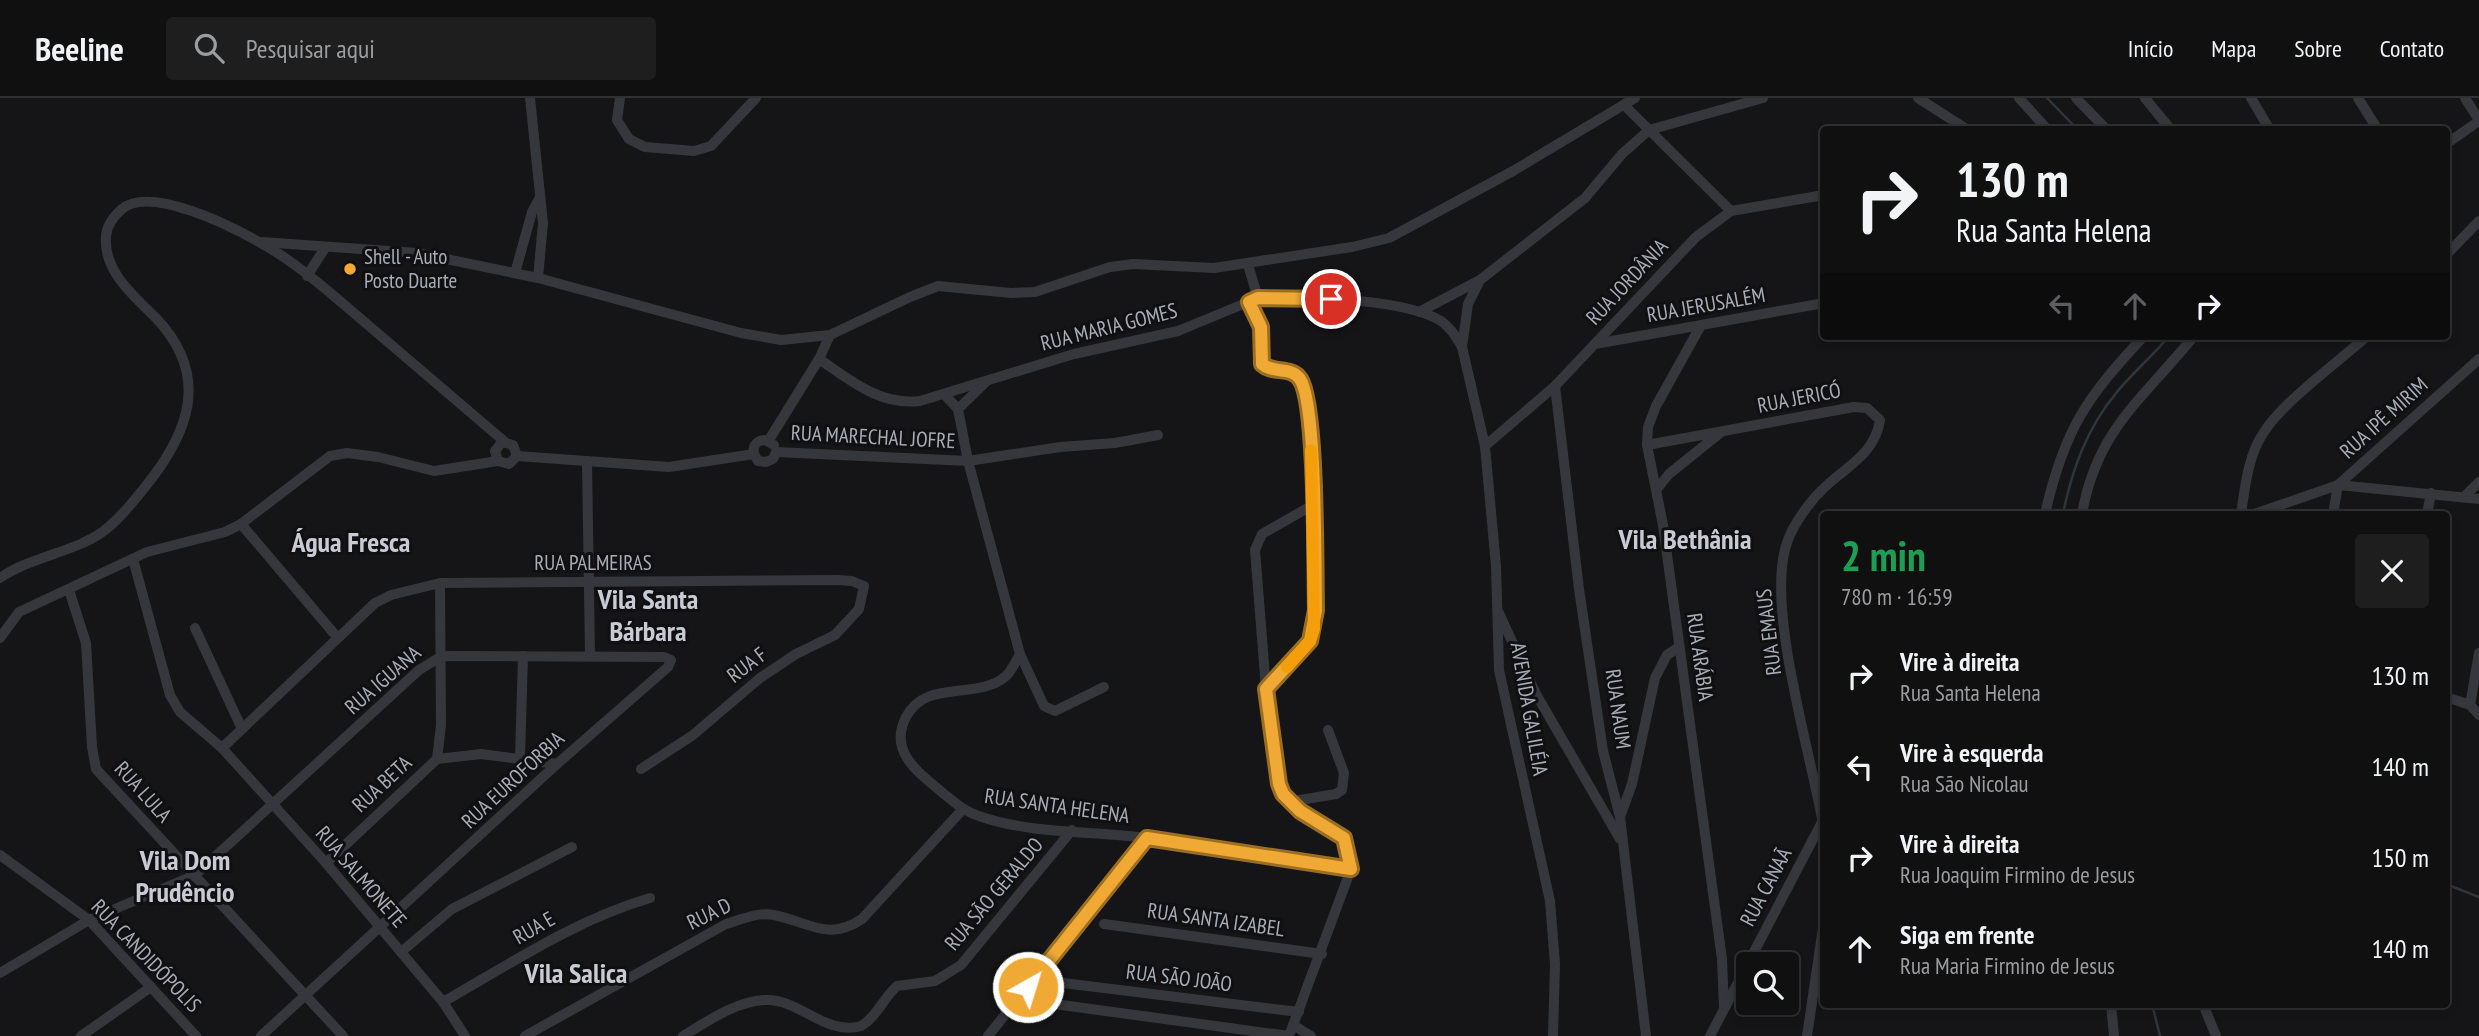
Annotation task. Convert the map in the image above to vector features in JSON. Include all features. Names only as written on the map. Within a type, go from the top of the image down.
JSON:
[{"type":"street","points":[[530,98],[543,238],[538,278]]},
{"type":"street","points":[[620,98],[617,120],[629,139],[645,146],[679,151],[711,146],[756,98]]},
{"type":"street","points":[[259,242],[417,253],[538,278],[741,333],[781,340],[830,335],[938,286],[1012,293],[1035,292],[1110,267],[1133,264],[1214,268],[1248,265],[1389,238],[1513,172],[1635,98]]},
{"type":"street","points":[[1419,312],[1480,280],[1585,198],[1622,155],[1649,130],[1763,98]]},
{"type":"street","points":[[1918,98],[1962,126]]},
{"type":"street","points":[[2020,98],[2044,126]]},
{"type":"street","points":[[2076,98],[2104,126]]},
{"type":"street","points":[[2146,98],[2168,126]]},
{"type":"street","points":[[2251,98],[2268,126]]},
{"type":"street","points":[[2358,98],[2376,126]]},
{"type":"street","points":[[2450,141],[2479,120],[2465,98]]},
{"type":"street","points":[[1624,105],[1731,211]]},
{"type":"street","name":"RUA JORDÂNIA","points":[[1485,446],[1555,386],[1696,237],[1731,211],[1820,196]]},
{"type":"street","points":[[515,273],[532,212],[539,199]]},
{"type":"street","points":[[0,578],[82,543],[112,524],[166,461],[181,436],[187,410],[188,378],[179,350],[166,328],[125,286],[111,266],[106,251],[107,231],[113,217],[126,205],[142,201],[175,204],[259,242],[307,276],[505,442],[513,445],[517,456]]},
{"type":"street","points":[[2450,251],[2479,221]]},
{"type":"street","points":[[307,276],[325,248]]},
{"type":"street","points":[[1248,265],[1253,300],[1261,327],[1262,364],[1271,370],[1294,372],[1304,387],[1310,414],[1314,629],[1305,648],[1266,689]]},
{"type":"street","points":[[1462,347],[1468,304],[1480,280]]},
{"type":"street","name":"RUA MARIA GOMES","points":[[819,359],[872,394],[892,401],[920,401],[1074,354],[1178,331],[1253,300],[1306,297],[1419,312]]},
{"type":"street","name":"RUA JERUSALÉM","points":[[1595,344],[1820,304]]},
{"type":"street","points":[[1419,312],[1441,321],[1453,331],[1462,347]]},
{"type":"street","name":"RUA ARÁBIA","points":[[1700,327],[1656,406],[1648,427],[1647,445],[1657,489],[1722,959],[1724,1006]]},
{"type":"street","points":[[769,440],[776,452],[773,458],[766,462],[758,460],[754,454],[756,443],[769,440],[819,359],[830,335]]},
{"type":"street","points":[[2046,511],[2053,477],[2070,432],[2090,396],[2140,340]]},
{"type":"street","points":[[2083,511],[2099,458],[2115,427],[2191,340]]},
{"type":"street","points":[[2242,511],[2254,453],[2263,433],[2285,409],[2363,340]]},
{"type":"street","name":"AVENIDA GALILÉIA","points":[[1462,347],[1485,446],[1496,566],[1499,670],[1550,901],[1555,964],[1553,1036]]},
{"type":"street","name":"RUA IPÊ MIRIM","points":[[2334,511],[2338,485],[2479,359]]},
{"type":"street","points":[[958,410],[989,379]]},
{"type":"street","name":"RUA NAUM","points":[[1555,386],[1579,589],[1603,751],[1620,817],[1646,1036]]},
{"type":"street","points":[[944,394],[958,410],[968,461],[1020,654],[1048,710],[1062,709],[1104,687]]},
{"type":"street","name":"RUA JERICÓ","points":[[1647,445],[1854,407],[1867,408],[1880,420]]},
{"type":"street","name":"RUA EMAUS","points":[[1820,811],[1786,637],[1781,600],[1782,564],[1788,540],[1801,519],[1821,490],[1871,448],[1880,420]]},
{"type":"street","name":"RUA JERICÓ","points":[[1657,489],[1669,474],[1722,432]]},
{"type":"street","name":"RUA MARECHAL JOFRE","points":[[776,452],[968,461],[1158,435]]},
{"type":"street","points":[[498,461],[495,451],[505,442]]},
{"type":"street","points":[[0,638],[19,612],[133,559],[159,549],[225,532],[241,524],[323,460],[338,454],[378,457],[434,471],[498,461],[509,464],[517,456],[669,467],[754,454]]},
{"type":"street","points":[[587,461],[590,656]]},
{"type":"street","points":[[2464,497],[2479,482]]},
{"type":"street","points":[[2263,511],[2338,485],[2479,499]]},
{"type":"street","points":[[2428,511],[2431,493]]},
{"type":"street","points":[[1311,1036],[1291,1032],[1322,954],[1351,869],[1344,838],[1288,802],[1279,784],[1266,689],[1256,542],[1262,534],[1313,505]]},
{"type":"street","points":[[241,524],[337,637]]},
{"type":"street","name":"RUA SALMONETE","points":[[133,559],[170,695],[180,712],[193,727],[222,748],[326,863],[443,1002],[465,1036]]},
{"type":"street","name":"RUA PALMEIRAS","points":[[222,748],[374,603],[391,595],[440,583],[838,580],[852,581],[863,586]]},
{"type":"street","points":[[437,759],[441,725],[440,583]]},
{"type":"street","name":"RUA F","points":[[641,769],[693,734],[760,678],[796,654],[835,635],[859,610],[863,586]]},
{"type":"street","name":"RUA LULA","points":[[69,590],[86,643],[92,747],[96,769],[343,1036]]},
{"type":"street","points":[[1497,607],[1536,694],[1622,844]]},
{"type":"street","points":[[195,628],[242,729]]},
{"type":"street","points":[[1620,817],[1632,783],[1655,678],[1667,655],[1679,647]]},
{"type":"street","points":[[2470,705],[2479,653]]},
{"type":"street","name":"RUA SANTA HELENA","points":[[1020,654],[1006,675],[995,683],[935,695],[916,705],[907,715],[900,744],[904,756],[916,771],[963,809],[998,821],[1147,838],[1351,869]]},
{"type":"street","name":"RUA IGUANA","points":[[0,973],[89,920],[195,876],[419,670],[442,656],[664,657],[672,662]]},
{"type":"street","points":[[520,757],[523,656]]},
{"type":"street","name":"RUA EUROFORBIA","points":[[261,1036],[672,662]]},
{"type":"street","points":[[2450,698],[2470,705],[2479,715]]},
{"type":"street","points":[[1288,802],[1336,794],[1342,790],[1343,773],[1328,730]]},
{"type":"street","name":"RUA BETA","points":[[326,863],[437,759],[481,754],[520,757],[557,764]]},
{"type":"street","name":"RUA D","points":[[525,1036],[726,924],[747,917],[773,915],[820,930],[849,928],[862,919],[963,809]]},
{"type":"street","name":"RUA SÃO GERALDO","points":[[683,1036],[725,1012],[768,1000],[778,1001],[824,1026],[837,1030],[851,1030],[866,1024],[887,994],[897,986],[935,981],[961,965],[1072,831]]},
{"type":"street","name":"RUA CANAÃ","points":[[1710,1036],[1820,831]]},
{"type":"street","points":[[988,1036],[1147,838]]},
{"type":"street","points":[[401,952],[452,909],[572,847]]},
{"type":"street","name":"RUA CANDIDÓPOLIS","points":[[0,855],[89,920],[196,1036]]},
{"type":"street","name":"RUA E","points":[[443,1002],[575,927],[617,908],[650,898]]},
{"type":"street","name":"RUA SANTA IZABEL","points":[[1104,924],[1322,954]]},
{"type":"street","points":[[1807,1036],[1820,947]]},
{"type":"street","name":"RUA SÃO JOÃO","points":[[1055,982],[1299,1012]]},
{"type":"street","points":[[81,1036],[152,987]]},
{"type":"street","name":"RUA SÃO JOÃO","points":[[1047,1003],[1291,1032]]},
{"type":"street","points":[[2111,1008],[2114,1036]]},
{"type":"street","points":[[2205,1008],[2216,1036]]},
{"type":"waterway","points":[[2047,98],[2074,126]]},
{"type":"waterway","points":[[2064,511],[2076,465],[2097,420],[2123,385],[2165,340]]},
{"type":"waterway","points":[[2450,886],[2479,897]]},
{"type":"waterway","points":[[2153,1008],[2160,1036]]},
{"type":"slow traffic","points":[[1287,667],[1310,641],[1314,629],[1316,610],[1311,450]]},
{"type":"place","name":"Shell - Auto Posto Duarte","points":[[350,269]]},
{"type":"district","name":"Vila Bethânia","points":[[1685,539]]},
{"type":"district","name":"Água Fresca","points":[[351,542]]},
{"type":"district","name":"Vila Santa Bárbara","points":[[648,615]]},
{"type":"district","name":"Vila Dom Prudêncio","points":[[185,876]]},
{"type":"district","name":"Vila Salica","points":[[576,973]]},
{"type":"route","points":[[1028,987],[1147,838],[1351,869],[1350,852],[1344,838],[1288,802],[1279,784],[1266,689],[1310,641],[1316,610],[1310,414],[1300,377],[1294,372],[1271,370],[1262,364],[1261,327],[1249,302],[1258,298],[1331,299]]}]
